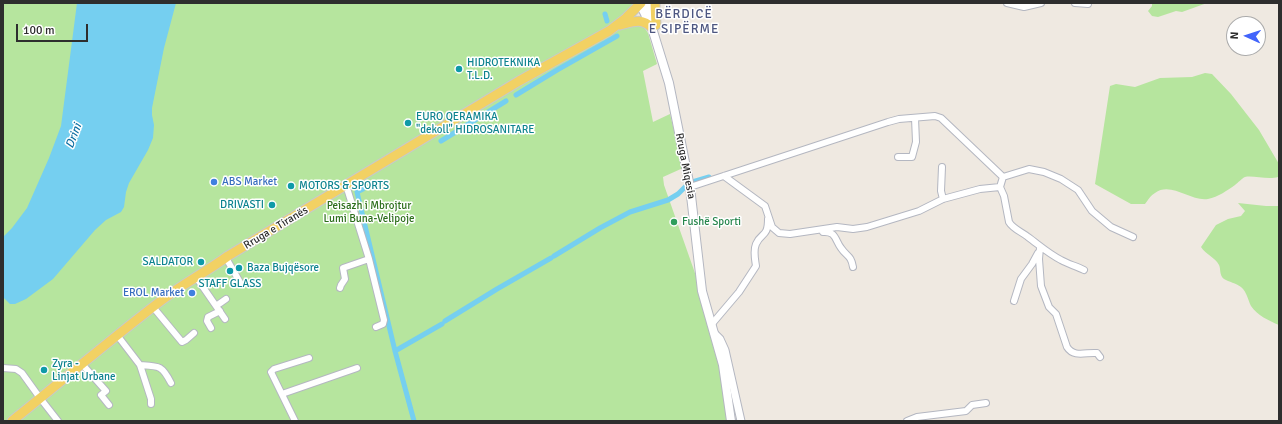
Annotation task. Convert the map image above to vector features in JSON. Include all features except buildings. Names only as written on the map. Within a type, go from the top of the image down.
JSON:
[{"type":"main road","points":[[615,26],[642,3]]},
{"type":"main road","name":"Rruga Miqesia","points":[[642,3],[654,26],[666,72],[690,182],[696,228],[700,279],[704,302],[726,377],[731,421]]},
{"type":"main road","points":[[615,26],[636,21],[654,26],[655,3]]},
{"type":"main road","name":"Rruga e Tiranës","points":[[12,421],[117,335],[196,277],[519,81],[615,26]]},
{"type":"street","points":[[1007,3],[1024,7],[1041,3]]},
{"type":"street","points":[[1075,3],[1088,4]]},
{"type":"street","points":[[690,182],[724,176],[888,122],[936,116],[941,118],[1003,177]]},
{"type":"street","points":[[898,157],[912,157],[916,142],[915,118]]},
{"type":"street","points":[[942,167],[941,191],[943,199]]},
{"type":"street","points":[[1003,177],[1029,169],[1044,172],[1061,179],[1078,190],[1092,211],[1111,227],[1133,237]]},
{"type":"street","points":[[724,176],[765,206],[772,227],[779,233],[790,234],[837,227],[854,229],[867,227],[919,211],[943,199],[1000,187]]},
{"type":"street","points":[[1003,177],[1000,187],[1004,196],[1009,222],[1040,249],[1048,251],[1061,260],[1084,270]]},
{"type":"street","points":[[346,185],[369,259],[384,320],[384,324],[376,327]]},
{"type":"street","points":[[741,421],[725,350],[720,339],[712,329],[756,266],[754,253],[757,242],[767,232],[768,216]]},
{"type":"street","points":[[814,231],[832,233],[836,237],[842,250],[850,256],[853,267]]},
{"type":"street","points":[[1014,302],[1021,279],[1032,264],[1040,249]]},
{"type":"street","points":[[1040,249],[1039,273],[1041,286],[1050,307],[1056,314],[1069,351],[1075,354],[1097,353],[1100,357]]},
{"type":"street","points":[[226,258],[241,284]]},
{"type":"street","points":[[340,288],[345,282],[343,268],[369,259]]},
{"type":"street","points":[[196,277],[225,319]]},
{"type":"street","points":[[211,328],[207,321],[208,317],[218,309],[226,299]]},
{"type":"street","points":[[153,308],[165,328],[182,342],[194,333]]},
{"type":"street","points":[[117,335],[140,365],[151,399],[151,404]]},
{"type":"street","points":[[295,421],[272,370],[310,358]]},
{"type":"street","points":[[82,364],[106,391],[101,395],[109,405]]},
{"type":"street","points":[[140,365],[158,367],[162,369],[171,383]]},
{"type":"street","points":[[3,368],[16,369],[22,373],[58,421]]},
{"type":"street","points":[[282,394],[357,368]]},
{"type":"street","points":[[907,421],[917,417],[966,411],[972,405],[986,403]]},
{"type":"green space","name":"Peisazh i Mbrojtur Lumi Buna-Velipoje","points":[[3,3],[633,3],[631,17],[634,26],[636,24],[644,27],[648,33],[657,64],[643,71],[653,122],[670,114],[683,168],[663,177],[664,185],[702,293],[735,421],[3,421]]},
{"type":"green space","points":[[1152,3],[1207,3],[1182,12],[1176,11],[1158,17],[1152,16],[1148,11],[1152,6]]},
{"type":"green space","points":[[1205,73],[1212,74],[1231,94],[1259,130],[1279,164],[1278,177],[1245,177],[1223,193],[1208,199],[1195,198],[1174,190],[1161,190],[1152,195],[1145,204],[1131,204],[1095,184],[1110,86],[1116,84],[1135,87],[1160,78],[1192,77]]},
{"type":"green space","points":[[1238,203],[1279,206],[1279,325],[1271,322],[1256,312],[1251,306],[1243,289],[1237,284],[1224,279],[1221,276],[1220,267],[1217,262],[1201,247],[1216,225],[1228,219],[1241,216],[1245,211]]},
{"type":"water","name":"Drini","points":[[77,3],[176,3],[164,48],[152,108],[154,125],[153,138],[148,150],[129,183],[124,207],[121,212],[106,220],[95,230],[53,279],[26,299],[15,304],[10,304],[3,297],[3,237],[27,208],[61,126]]},
{"type":"waterway","points":[[605,14],[607,21]]},
{"type":"waterway","points":[[516,95],[617,36]]},
{"type":"waterway","points":[[441,141],[506,101]]},
{"type":"waterway","points":[[554,256],[630,212],[668,200],[678,194],[689,183],[709,177]]},
{"type":"waterway","points":[[363,189],[357,192],[395,351],[414,421]]},
{"type":"waterway","points":[[445,321],[551,258]]},
{"type":"waterway","points":[[395,351],[442,324]]},
{"type":"place","name":"HIDROTEKNIKA T.L.D.","points":[[459,69]]},
{"type":"place","name":"EURO QERAMIKA \"dekoll\" HIDROSANITARE","points":[[408,123]]},
{"type":"place","name":"ABS Market","points":[[214,182]]},
{"type":"place","name":"MOTORS & SPORTS","points":[[291,186]]},
{"type":"place","name":"DRIVASTI","points":[[272,205]]},
{"type":"place","name":"Fushë Sporti","points":[[674,222]]},
{"type":"place","name":"SALDATOR","points":[[201,262]]},
{"type":"place","name":"Baza Bujqësore","points":[[239,268]]},
{"type":"place","name":"STAFF GLASS","points":[[230,271]]},
{"type":"place","name":"EROL Market","points":[[192,293]]},
{"type":"place","name":"Zyra - Linjat Urbane","points":[[44,370]]},
{"type":"district","name":"BËRDICË E SIPËRME","points":[[684,22]]}]
